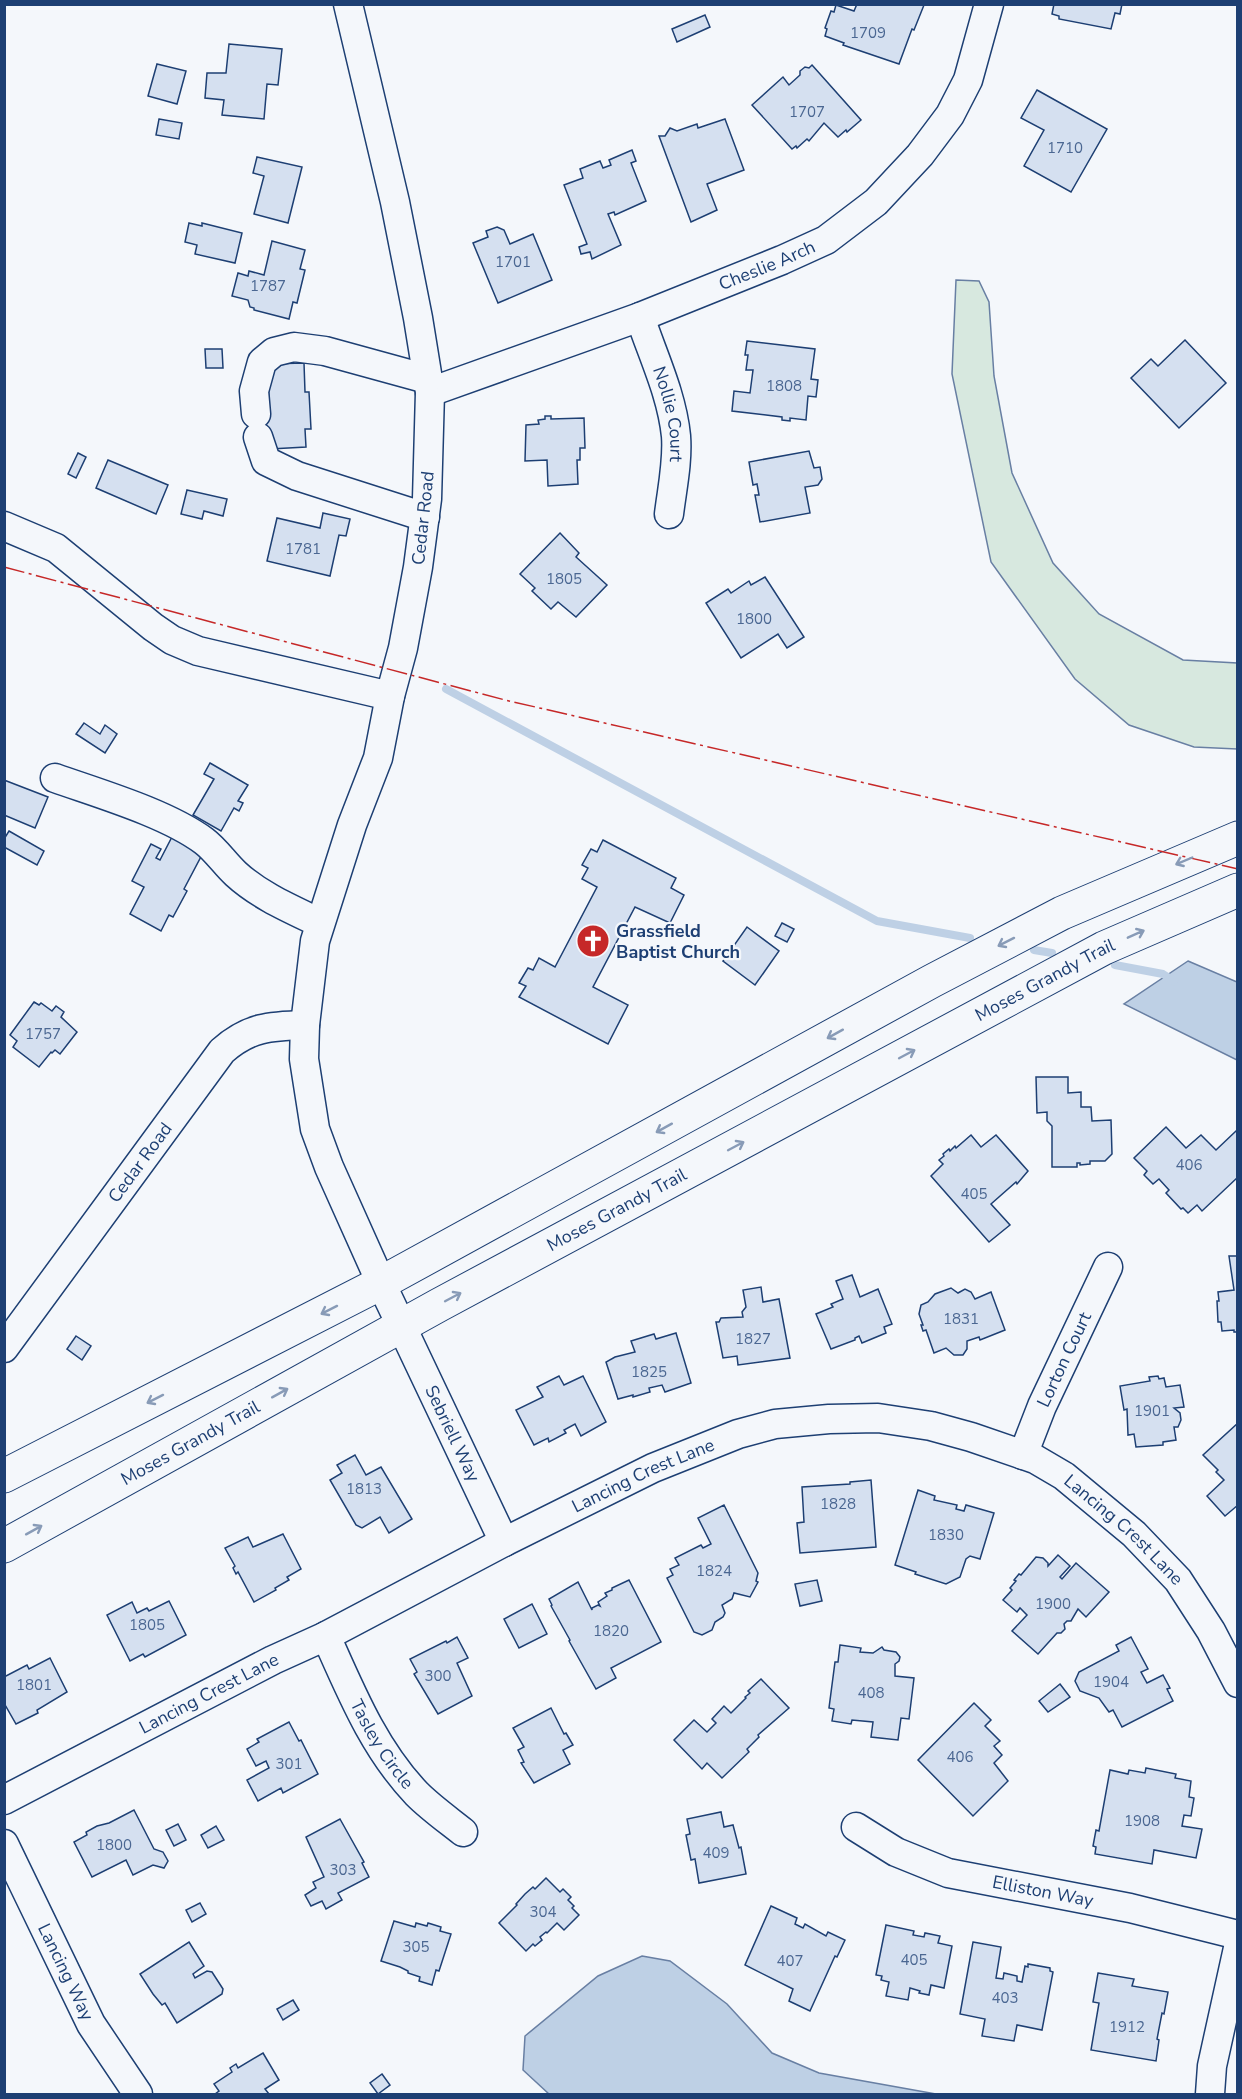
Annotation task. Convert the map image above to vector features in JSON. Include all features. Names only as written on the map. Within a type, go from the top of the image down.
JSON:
[{"type":"main road","points":[[4,1476],[381,1283],[942,975],[1062,913],[1238,838]]},
{"type":"main road","name":"Moses Grandy Trail","points":[[4,1546],[401,1325],[1104,948],[1238,890]]},
{"type":"street","name":"Cedar Road","points":[[348,4],[395,202],[429,385],[427,499],[418,567],[403,648],[390,696],[378,758],[352,825],[315,941],[305,1025],[304,1059],[315,1129],[329,1167],[401,1325]]},
{"type":"street","name":"Cheslie Arch","points":[[429,385],[640,317],[826,240],[876,202],[920,155],[950,115],[968,80],[989,4]]},
{"type":"street","name":"Nollie Court","points":[[640,317],[672,409],[676,438],[669,514]]},
{"type":"street","points":[[425,517],[297,476],[266,461],[257,426],[254,391],[262,362],[274,352],[294,347],[325,351],[429,385]]},
{"type":"street","points":[[4,526],[56,548],[172,640],[198,651],[390,696]]},
{"type":"street","points":[[55,778],[136,807],[174,824],[204,842],[237,875],[261,894],[320,923]]},
{"type":"street","name":"Cedar Road","points":[[4,1348],[222,1052],[233,1041],[248,1032],[272,1026],[305,1025]]},
{"type":"street","name":"Lorton Court","points":[[1023,1455],[1042,1406],[1108,1267]]},
{"type":"street","name":"Sebriell Way","points":[[401,1325],[504,1542]]},
{"type":"street","name":"Lancing Crest Lane","points":[[4,1800],[273,1660],[326,1636],[504,1542],[652,1468],[738,1434],[775,1424],[829,1419],[878,1418],[932,1426],[1035,1459],[1064,1476],[1134,1534],[1178,1580],[1211,1631],[1238,1683]]},
{"type":"street","name":"Tasley Circle","points":[[326,1636],[366,1724],[382,1750],[417,1794],[463,1832]]},
{"type":"street","name":"Elliston Way","points":[[855,1827],[896,1852],[948,1873],[1130,1908],[1238,1935]]},
{"type":"street","name":"Lancing Way","points":[[4,1844],[91,2024],[138,2094]]},
{"type":"street","points":[[1210,2094],[1212,2066],[1238,1948]]},
{"type":"shaded area","points":[[956,280],[979,281],[989,302],[994,376],[1012,473],[1053,563],[1099,614],[1183,660],[1237,663],[1237,749],[1194,747],[1129,725],[1075,679],[991,562],[952,374]]},
{"type":"water","points":[[1188,961],[1237,982],[1237,1060],[1124,1004]]},
{"type":"water","points":[[642,1956],[670,1961],[727,2004],[772,2053],[819,2073],[936,2094],[549,2094],[523,2070],[525,2036],[598,1976]]},
{"type":"building","points":[[857,4],[924,5],[899,64],[843,45],[844,43],[825,36],[827,29],[825,28],[831,11],[834,12],[836,5],[854,11]]},
{"type":"building","points":[[1054,4],[1122,4],[1120,14],[1115,13],[1111,29],[1059,19],[1059,16],[1052,14]]},
{"type":"building","points":[[705,15],[710,27],[677,42],[672,29]]},
{"type":"building","points":[[229,44],[282,49],[278,85],[267,84],[264,119],[222,115],[224,100],[205,98],[207,73],[226,73]]},
{"type":"building","points":[[157,64],[186,71],[177,104],[148,96]]},
{"type":"building","points":[[812,65],[861,120],[838,137],[824,123],[809,141],[807,139],[797,148],[796,146],[792,149],[752,105],[783,77],[789,85],[800,75],[800,71]]},
{"type":"building","points":[[1037,90],[1107,129],[1071,192],[1024,166],[1044,130],[1021,118]]},
{"type":"building","points":[[159,119],[182,123],[179,139],[156,135]]},
{"type":"building","points":[[725,119],[744,170],[707,184],[717,210],[691,222],[659,136],[665,136],[670,128],[677,131],[697,124],[698,128]]},
{"type":"building","points":[[632,150],[636,161],[631,163],[646,201],[615,215],[614,212],[608,214],[621,245],[592,259],[590,252],[581,254],[579,247],[587,244],[564,185],[583,178],[580,169],[600,161],[603,168],[611,165],[609,160]]},
{"type":"building","points":[[257,157],[302,167],[288,223],[254,214],[264,176],[253,173]]},
{"type":"building","points":[[189,223],[202,226],[202,223],[242,233],[235,263],[195,254],[197,245],[185,242]]},
{"type":"building","points":[[497,227],[504,230],[510,244],[533,234],[552,280],[498,303],[473,243],[488,237],[486,231]]},
{"type":"building","points":[[272,241],[305,250],[300,269],[305,270],[297,303],[293,302],[289,319],[254,310],[250,307],[248,300],[232,296],[238,273],[248,276],[249,271],[264,275]]},
{"type":"building","points":[[1185,340],[1226,383],[1179,428],[1131,378],[1151,359],[1158,366]]},
{"type":"building","points":[[747,341],[815,349],[811,379],[818,380],[816,397],[808,396],[806,420],[790,418],[790,421],[782,420],[782,417],[732,411],[734,391],[750,393],[753,370],[746,370]]},
{"type":"building","points":[[205,349],[222,349],[223,368],[206,368]]},
{"type":"building","points":[[304,363],[305,392],[309,392],[311,429],[305,429],[306,447],[270,449],[249,438],[248,415],[269,414],[268,364]]},
{"type":"building","points":[[545,416],[551,416],[551,419],[584,418],[585,448],[580,448],[580,460],[577,460],[578,484],[548,486],[547,460],[525,461],[526,425],[539,424],[538,420],[545,419]]},
{"type":"building","points":[[809,451],[814,468],[820,467],[822,479],[818,485],[805,487],[810,513],[760,522],[755,495],[759,495],[757,484],[753,485],[749,462]]},
{"type":"building","points":[[78,453],[86,457],[76,478],[68,474]]},
{"type":"building","points":[[108,460],[168,485],[156,514],[96,488]]},
{"type":"building","points":[[187,490],[227,499],[223,516],[204,511],[202,519],[181,514]]},
{"type":"building","points":[[323,513],[350,519],[346,536],[339,535],[330,576],[267,561],[277,518],[320,528]]},
{"type":"building","points":[[560,533],[579,553],[576,557],[607,585],[576,617],[558,602],[551,609],[532,591],[535,588],[520,574]]},
{"type":"building","points":[[765,577],[804,637],[787,648],[778,634],[741,658],[706,603],[728,589],[731,593],[749,581],[751,585]]},
{"type":"building","points":[[84,723],[100,734],[105,725],[117,734],[105,753],[76,734]]},
{"type":"building","points":[[210,763],[248,785],[238,801],[243,803],[239,811],[234,808],[221,831],[193,815],[214,779],[204,774]]},
{"type":"building","points":[[4,780],[48,797],[35,828],[4,815]]},
{"type":"building","points":[[9,831],[44,851],[37,865],[4,847],[4,839]]},
{"type":"building","points":[[174,833],[205,849],[184,889],[187,891],[173,917],[169,915],[161,931],[130,914],[144,887],[132,881],[151,844],[161,849],[156,858],[160,860]]},
{"type":"building","name":"Grassfield Baptist Church","points":[[603,840],[676,878],[671,888],[684,895],[670,923],[635,907],[593,987],[628,1005],[608,1044],[519,997],[526,986],[519,983],[528,968],[533,970],[539,958],[555,967],[597,887],[582,879],[588,868],[582,865],[591,849],[597,852]]},
{"type":"building","points":[[782,923],[794,929],[787,942],[775,936]]},
{"type":"building","points":[[747,927],[779,951],[755,985],[723,961]]},
{"type":"building","points":[[34,1002],[39,1005],[41,1003],[52,1011],[56,1006],[64,1012],[61,1017],[77,1032],[60,1054],[55,1050],[51,1052],[39,1067],[13,1047],[17,1041],[10,1035]]},
{"type":"building","points":[[1036,1077],[1068,1077],[1068,1093],[1081,1092],[1081,1107],[1091,1107],[1092,1121],[1111,1120],[1112,1154],[1105,1161],[1090,1161],[1090,1164],[1080,1165],[1077,1163],[1077,1167],[1052,1167],[1052,1126],[1047,1121],[1047,1112],[1037,1113]]},
{"type":"building","points":[[1166,1127],[1186,1148],[1201,1135],[1216,1150],[1236,1131],[1238,1133],[1238,1177],[1202,1211],[1197,1205],[1188,1213],[1183,1208],[1181,1209],[1166,1193],[1169,1190],[1159,1179],[1153,1184],[1144,1175],[1147,1171],[1134,1158]]},
{"type":"building","points":[[971,1135],[981,1147],[996,1135],[1028,1171],[1017,1184],[1016,1182],[991,1204],[1010,1225],[989,1242],[931,1176],[943,1164],[939,1160],[944,1156],[943,1154],[955,1146],[956,1148]]},
{"type":"building","points":[[1229,1256],[1238,1256],[1238,1332],[1222,1331],[1221,1322],[1218,1322],[1218,1292],[1234,1290]]},
{"type":"building","points":[[852,1275],[860,1297],[878,1289],[892,1324],[884,1327],[886,1333],[862,1343],[859,1336],[855,1340],[831,1349],[816,1314],[833,1307],[831,1304],[843,1299],[836,1281]]},
{"type":"building","points":[[761,1287],[763,1302],[779,1299],[790,1358],[738,1365],[737,1356],[723,1358],[716,1322],[719,1322],[721,1318],[743,1317],[742,1312],[746,1307],[743,1290]]},
{"type":"building","points":[[951,1288],[958,1293],[965,1289],[971,1292],[975,1299],[991,1292],[1005,1330],[980,1340],[979,1337],[967,1341],[967,1349],[963,1355],[954,1355],[946,1348],[934,1353],[926,1330],[923,1331],[921,1325],[923,1325],[919,1314],[921,1305],[928,1302],[935,1294]]},
{"type":"building","points":[[676,1333],[691,1383],[665,1392],[662,1385],[649,1388],[650,1392],[618,1399],[606,1362],[635,1352],[631,1341],[654,1334],[656,1339]]},
{"type":"building","points":[[76,1336],[91,1346],[82,1360],[67,1349]]},
{"type":"building","points":[[559,1376],[564,1385],[583,1376],[606,1422],[581,1436],[575,1424],[564,1430],[566,1433],[549,1442],[548,1438],[534,1445],[516,1410],[543,1397],[537,1387]]},
{"type":"building","points":[[1158,1376],[1159,1379],[1164,1378],[1166,1387],[1180,1385],[1184,1407],[1174,1408],[1180,1413],[1181,1420],[1178,1427],[1174,1427],[1176,1440],[1163,1442],[1163,1445],[1136,1447],[1134,1434],[1128,1435],[1127,1409],[1124,1410],[1120,1386],[1150,1381],[1149,1377]]},
{"type":"building","points":[[1238,1423],[1238,1505],[1225,1516],[1207,1496],[1224,1480],[1216,1472],[1218,1470],[1203,1455]]},
{"type":"building","points":[[355,1455],[366,1475],[381,1467],[412,1519],[389,1533],[380,1517],[362,1528],[356,1525],[330,1480],[342,1473],[337,1465]]},
{"type":"building","points":[[871,1480],[876,1547],[800,1553],[797,1523],[804,1522],[802,1487],[850,1484],[850,1482]]},
{"type":"building","points":[[918,1490],[935,1496],[934,1500],[957,1505],[956,1509],[964,1511],[966,1505],[994,1513],[980,1559],[970,1556],[966,1559],[960,1577],[946,1584],[895,1565]]},
{"type":"building","points":[[724,1505],[758,1573],[756,1581],[758,1582],[750,1597],[734,1593],[732,1599],[722,1605],[725,1613],[723,1617],[715,1622],[712,1630],[702,1635],[694,1632],[667,1578],[673,1575],[670,1569],[679,1565],[675,1558],[701,1545],[703,1548],[711,1544],[698,1518]]},
{"type":"building","points":[[283,1534],[301,1569],[287,1577],[289,1580],[275,1588],[276,1590],[254,1602],[238,1572],[236,1574],[233,1568],[235,1566],[225,1548],[248,1537],[253,1547]]},
{"type":"building","points":[[1058,1555],[1070,1566],[1060,1577],[1062,1579],[1076,1563],[1109,1592],[1086,1617],[1078,1609],[1071,1621],[1064,1624],[1065,1629],[1057,1633],[1038,1654],[1012,1631],[1027,1615],[1020,1608],[1017,1612],[1003,1600],[1012,1590],[1010,1588],[1016,1581],[1014,1580],[1036,1557],[1043,1558],[1048,1566]]},
{"type":"building","points":[[629,1580],[661,1642],[611,1668],[616,1678],[596,1689],[549,1599],[578,1582],[592,1610],[600,1606],[598,1602],[607,1596],[605,1593]]},
{"type":"building","points":[[817,1580],[822,1601],[800,1606],[795,1584]]},
{"type":"building","points":[[169,1601],[186,1635],[145,1657],[143,1654],[130,1661],[107,1615],[132,1602],[137,1613],[147,1608],[149,1611]]},
{"type":"building","points":[[532,1604],[547,1634],[519,1648],[504,1619]]},
{"type":"building","points":[[457,1637],[468,1658],[457,1663],[472,1696],[438,1714],[414,1674],[417,1672],[410,1659]]},
{"type":"building","points":[[1131,1637],[1148,1669],[1141,1672],[1147,1683],[1163,1675],[1170,1688],[1167,1689],[1173,1701],[1122,1727],[1113,1710],[1109,1712],[1099,1698],[1080,1691],[1075,1681],[1079,1672],[1119,1651],[1116,1645]]},
{"type":"building","points":[[840,1645],[861,1648],[860,1652],[873,1653],[882,1647],[884,1650],[896,1652],[900,1657],[895,1664],[895,1676],[914,1678],[909,1719],[901,1718],[898,1740],[871,1737],[873,1722],[852,1720],[851,1724],[832,1721],[834,1709],[829,1708],[835,1662],[838,1662]]},
{"type":"building","points":[[50,1658],[67,1692],[37,1710],[38,1713],[16,1724],[4,1703],[4,1677],[27,1665],[29,1669]]},
{"type":"building","points":[[761,1679],[789,1708],[758,1735],[759,1737],[747,1749],[749,1752],[722,1778],[707,1763],[702,1769],[674,1740],[694,1720],[707,1732],[716,1723],[712,1719],[724,1706],[731,1713],[750,1693],[748,1691]]},
{"type":"building","points":[[1060,1684],[1070,1697],[1048,1712],[1039,1701]]},
{"type":"building","points":[[974,1703],[991,1720],[985,1726],[1000,1741],[994,1746],[1002,1755],[994,1763],[1008,1781],[973,1816],[918,1760]]},
{"type":"building","points":[[551,1708],[564,1734],[566,1733],[573,1745],[563,1750],[570,1764],[534,1783],[521,1763],[524,1762],[518,1750],[524,1747],[513,1728]]},
{"type":"building","points":[[289,1722],[318,1774],[283,1793],[281,1788],[258,1801],[247,1780],[269,1768],[266,1761],[256,1766],[247,1749],[259,1742],[257,1739]]},
{"type":"building","points":[[1146,1768],[1176,1774],[1175,1778],[1191,1781],[1189,1797],[1194,1798],[1191,1816],[1184,1815],[1182,1826],[1202,1829],[1196,1858],[1154,1850],[1152,1864],[1095,1854],[1096,1847],[1093,1846],[1096,1830],[1099,1831],[1110,1770],[1128,1774],[1129,1770],[1145,1773]]},
{"type":"building","points":[[134,1810],[154,1849],[163,1852],[168,1861],[164,1868],[153,1865],[133,1875],[126,1860],[92,1877],[74,1842],[97,1826],[109,1823]]},
{"type":"building","points":[[721,1812],[724,1827],[733,1825],[739,1848],[741,1847],[746,1874],[699,1883],[695,1859],[691,1860],[686,1835],[690,1834],[687,1819]]},
{"type":"building","points":[[340,1819],[364,1862],[362,1863],[369,1877],[338,1893],[342,1900],[326,1909],[322,1901],[311,1906],[305,1895],[316,1888],[313,1882],[324,1877],[306,1837]]},
{"type":"building","points":[[178,1824],[186,1840],[174,1846],[166,1830]]},
{"type":"building","points":[[216,1826],[224,1840],[208,1848],[201,1835]]},
{"type":"building","points":[[546,1878],[560,1892],[563,1889],[571,1897],[568,1900],[579,1915],[564,1930],[557,1923],[540,1937],[542,1940],[535,1946],[533,1944],[526,1951],[499,1923],[525,1894],[533,1887],[535,1889]]},
{"type":"building","points":[[200,1903],[206,1914],[192,1922],[186,1910]]},
{"type":"building","points":[[771,1906],[797,1918],[795,1924],[803,1928],[805,1924],[826,1936],[828,1932],[845,1940],[837,1957],[835,1956],[810,2011],[789,2001],[793,1989],[745,1965]]},
{"type":"building","points":[[394,1921],[415,1927],[416,1923],[427,1926],[428,1923],[441,1927],[440,1931],[451,1934],[432,1985],[419,1981],[420,1977],[400,1967],[381,1961]]},
{"type":"building","points":[[886,1925],[914,1931],[913,1935],[924,1937],[925,1933],[940,1936],[938,1943],[952,1946],[944,1988],[931,1985],[929,1995],[910,1988],[908,2000],[886,1996],[889,1982],[881,1980],[882,1976],[876,1975]]},
{"type":"building","points":[[189,1942],[204,1966],[193,1974],[195,1978],[207,1971],[212,1972],[223,1989],[222,1994],[177,2023],[165,2003],[162,2005],[140,1974]]},
{"type":"building","points":[[973,1942],[1001,1947],[996,1978],[1003,1979],[1004,1973],[1017,1976],[1017,1981],[1022,1982],[1025,1966],[1028,1967],[1028,1964],[1050,1968],[1053,1972],[1042,2030],[1017,2025],[1014,2041],[982,2036],[985,2019],[960,2014]]},
{"type":"building","points":[[1098,1973],[1134,1979],[1132,1986],[1168,1992],[1157,2039],[1159,2040],[1156,2061],[1091,2050],[1099,2003],[1093,2002]]},
{"type":"building","points":[[293,2000],[299,2010],[283,2020],[277,2009]]},
{"type":"building","points":[[263,2053],[279,2080],[265,2089],[269,2094],[215,2094],[219,2091],[214,2084],[232,2072],[230,2068],[236,2064],[238,2068]]},
{"type":"building","points":[[382,2074],[390,2085],[378,2094],[370,2083]]},
{"type":"waterway","points":[[446,689],[877,921],[970,938]]},
{"type":"waterway","points":[[1034,950],[1052,953]]},
{"type":"waterway","points":[[1115,965],[1163,974],[1174,981]]},
{"type":"power","points":[[4,567],[505,700],[1238,869]]},
{"type":"place","name":"Grassfield Baptist Church","points":[[593,941]]}]
